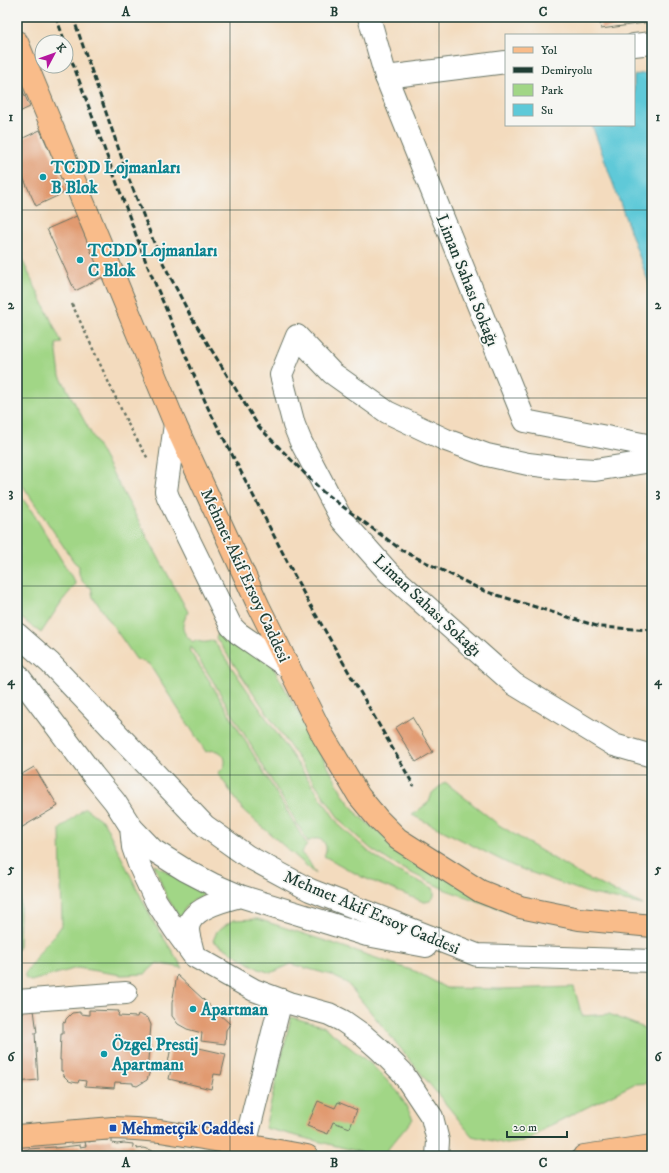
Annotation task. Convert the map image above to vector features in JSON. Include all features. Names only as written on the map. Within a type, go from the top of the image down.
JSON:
[{"type":"main road","name":"Mehmet Akif Ersoy Caddesi","points":[[17,42],[175,424],[289,668],[323,736],[359,796],[378,819],[398,839],[480,890],[520,907],[579,919],[652,926]]},
{"type":"main road","points":[[17,1136],[113,1128],[135,1129],[245,1145],[307,1156]]},
{"type":"main road","points":[[584,1156],[652,1146]]},
{"type":"street","name":"Liman Sahası Sokağı","points":[[369,17],[386,77],[525,421],[652,446]]},
{"type":"street","points":[[635,45],[652,43]]},
{"type":"street","points":[[386,77],[505,62]]},
{"type":"street","name":"Liman Sahası Sokağı","points":[[652,461],[595,470],[528,464],[480,453],[446,440],[387,412],[332,372],[297,336],[281,375],[294,425],[342,520],[389,573],[514,684],[614,744],[652,756]]},
{"type":"street","points":[[175,424],[166,491],[168,497],[231,626],[238,634],[289,668]]},
{"type":"street","name":"Mehmet Akif Ersoy Caddesi","points":[[17,634],[50,663],[205,826],[247,856],[310,890],[477,955],[652,961]]},
{"type":"street","points":[[17,674],[93,776],[115,802],[131,828],[153,850],[185,870],[240,896],[367,935],[477,955]]},
{"type":"street","points":[[131,828],[133,846],[156,901],[194,956],[254,990],[281,1000],[329,1014],[343,1021],[380,1050],[402,1072],[432,1117],[438,1142],[437,1156]]},
{"type":"street","points":[[194,956],[188,928],[191,920],[207,907],[222,900],[240,896]]},
{"type":"street","points":[[17,1001],[126,993]]},
{"type":"street","points":[[245,1145],[281,1000]]},
{"type":"path","points":[[72,304],[128,424],[166,491]]},
{"type":"green space","points":[[17,249],[62,343],[56,344],[60,376],[188,612],[183,625],[186,635],[193,642],[195,640],[200,642],[209,642],[213,640],[340,826],[369,852],[397,871],[433,888],[434,896],[432,900],[424,902],[362,877],[324,856],[326,847],[320,839],[308,842],[211,678],[191,647],[189,650],[209,680],[307,845],[301,853],[308,860],[316,874],[243,810],[218,773],[225,765],[224,756],[217,751],[212,750],[206,752],[149,664],[136,659],[93,597],[91,587],[85,584],[81,579],[79,566],[74,562],[17,477]]},
{"type":"green space","points":[[17,491],[33,513],[76,584],[62,601],[41,633],[17,615]]},
{"type":"green space","points":[[220,629],[272,665],[344,796],[359,816],[379,832],[519,915],[446,890],[399,867],[371,849],[342,823],[216,638]]},
{"type":"green space","points":[[445,782],[499,825],[579,874],[643,905],[588,893],[513,866],[412,815],[429,802],[432,793]]},
{"type":"green space","points":[[85,808],[104,822],[154,923],[183,968],[157,963],[145,974],[122,975],[77,968],[31,981],[26,979],[25,974],[44,946],[62,925],[60,829]]},
{"type":"green space","points":[[22,844],[19,946],[17,950],[17,845]]},
{"type":"green space","points":[[154,864],[193,887],[208,892],[184,909],[181,919],[166,896]]},
{"type":"green space","points":[[258,919],[417,972],[446,988],[501,989],[574,987],[582,1016],[609,1014],[652,1031],[652,1083],[634,1084],[547,1127],[533,1138],[522,1142],[506,1144],[472,1136],[347,983],[331,975],[291,964],[271,973],[259,969],[213,941],[217,931],[233,920]]},
{"type":"green space","points":[[291,1017],[323,1026],[372,1065],[399,1093],[413,1119],[382,1156],[376,1156],[265,1128]]},
{"type":"water","points":[[652,72],[652,292],[592,126],[635,126],[635,75]]},
{"type":"building","points":[[599,17],[652,17],[652,22],[601,29]]},
{"type":"building","points":[[17,78],[30,107],[17,113]]},
{"type":"building","name":"TCDD Lojmanları B Blok","points":[[40,130],[68,191],[36,206],[17,164],[17,141]]},
{"type":"building","name":"TCDD Lojmanları C Blok","points":[[79,215],[107,275],[75,291],[47,229]]},
{"type":"building","points":[[412,717],[433,752],[416,762],[395,728]]},
{"type":"building","points":[[34,767],[58,806],[19,829],[17,825],[17,777]]},
{"type":"building","name":"Apartman","points":[[177,975],[230,1024],[226,1030],[225,1044],[201,1041],[202,1033],[187,1029],[178,1024],[172,1016],[172,1003]]},
{"type":"building","points":[[34,1010],[37,1033],[35,1033],[38,1080],[17,1082],[17,1014],[18,1011]]},
{"type":"building","name":"Özgel Prestij Apartmanı","points":[[89,1010],[119,1011],[118,1016],[137,1017],[138,1014],[148,1018],[151,1025],[147,1071],[150,1071],[147,1080],[137,1086],[133,1085],[133,1083],[115,1082],[114,1088],[85,1086],[86,1081],[79,1080],[78,1083],[72,1082],[64,1076],[63,1071],[61,1071],[60,1060],[63,1022],[65,1023],[66,1019],[72,1013],[80,1012],[80,1014],[89,1015]]},
{"type":"building","points":[[181,1044],[226,1054],[221,1075],[214,1074],[211,1089],[169,1079],[171,1069],[167,1068],[171,1047],[180,1049]]},
{"type":"building","points":[[318,1101],[335,1108],[338,1102],[357,1110],[350,1128],[333,1122],[328,1134],[307,1126]]},
{"type":"building","points":[[112,1139],[112,1143],[133,1144],[133,1147],[138,1148],[137,1149],[143,1148],[151,1150],[162,1156],[17,1156],[17,1152],[29,1149],[80,1145],[80,1147],[86,1146],[85,1142],[87,1141]]},
{"type":"building","points":[[164,1152],[176,1154],[180,1156],[162,1156]]},
{"type":"railway","points":[[56,17],[62,34]]},
{"type":"railway","points":[[73,17],[129,179],[158,253],[190,315],[259,427],[323,492],[403,551],[484,591],[600,627],[652,630]]},
{"type":"railway","points":[[74,67],[146,262],[208,408],[304,594],[414,786]]},
{"type":"place","name":"TCDD Lojmanları B Blok","points":[[43,177]]},
{"type":"place","name":"TCDD Lojmanları C Blok","points":[[80,260]]},
{"type":"place","name":"Apartman","points":[[193,1009]]},
{"type":"place","name":"Özgel Prestij Apartmanı","points":[[104,1054]]},
{"type":"place","name":"Mehmetçik Caddesi","points":[[113,1128]]}]
